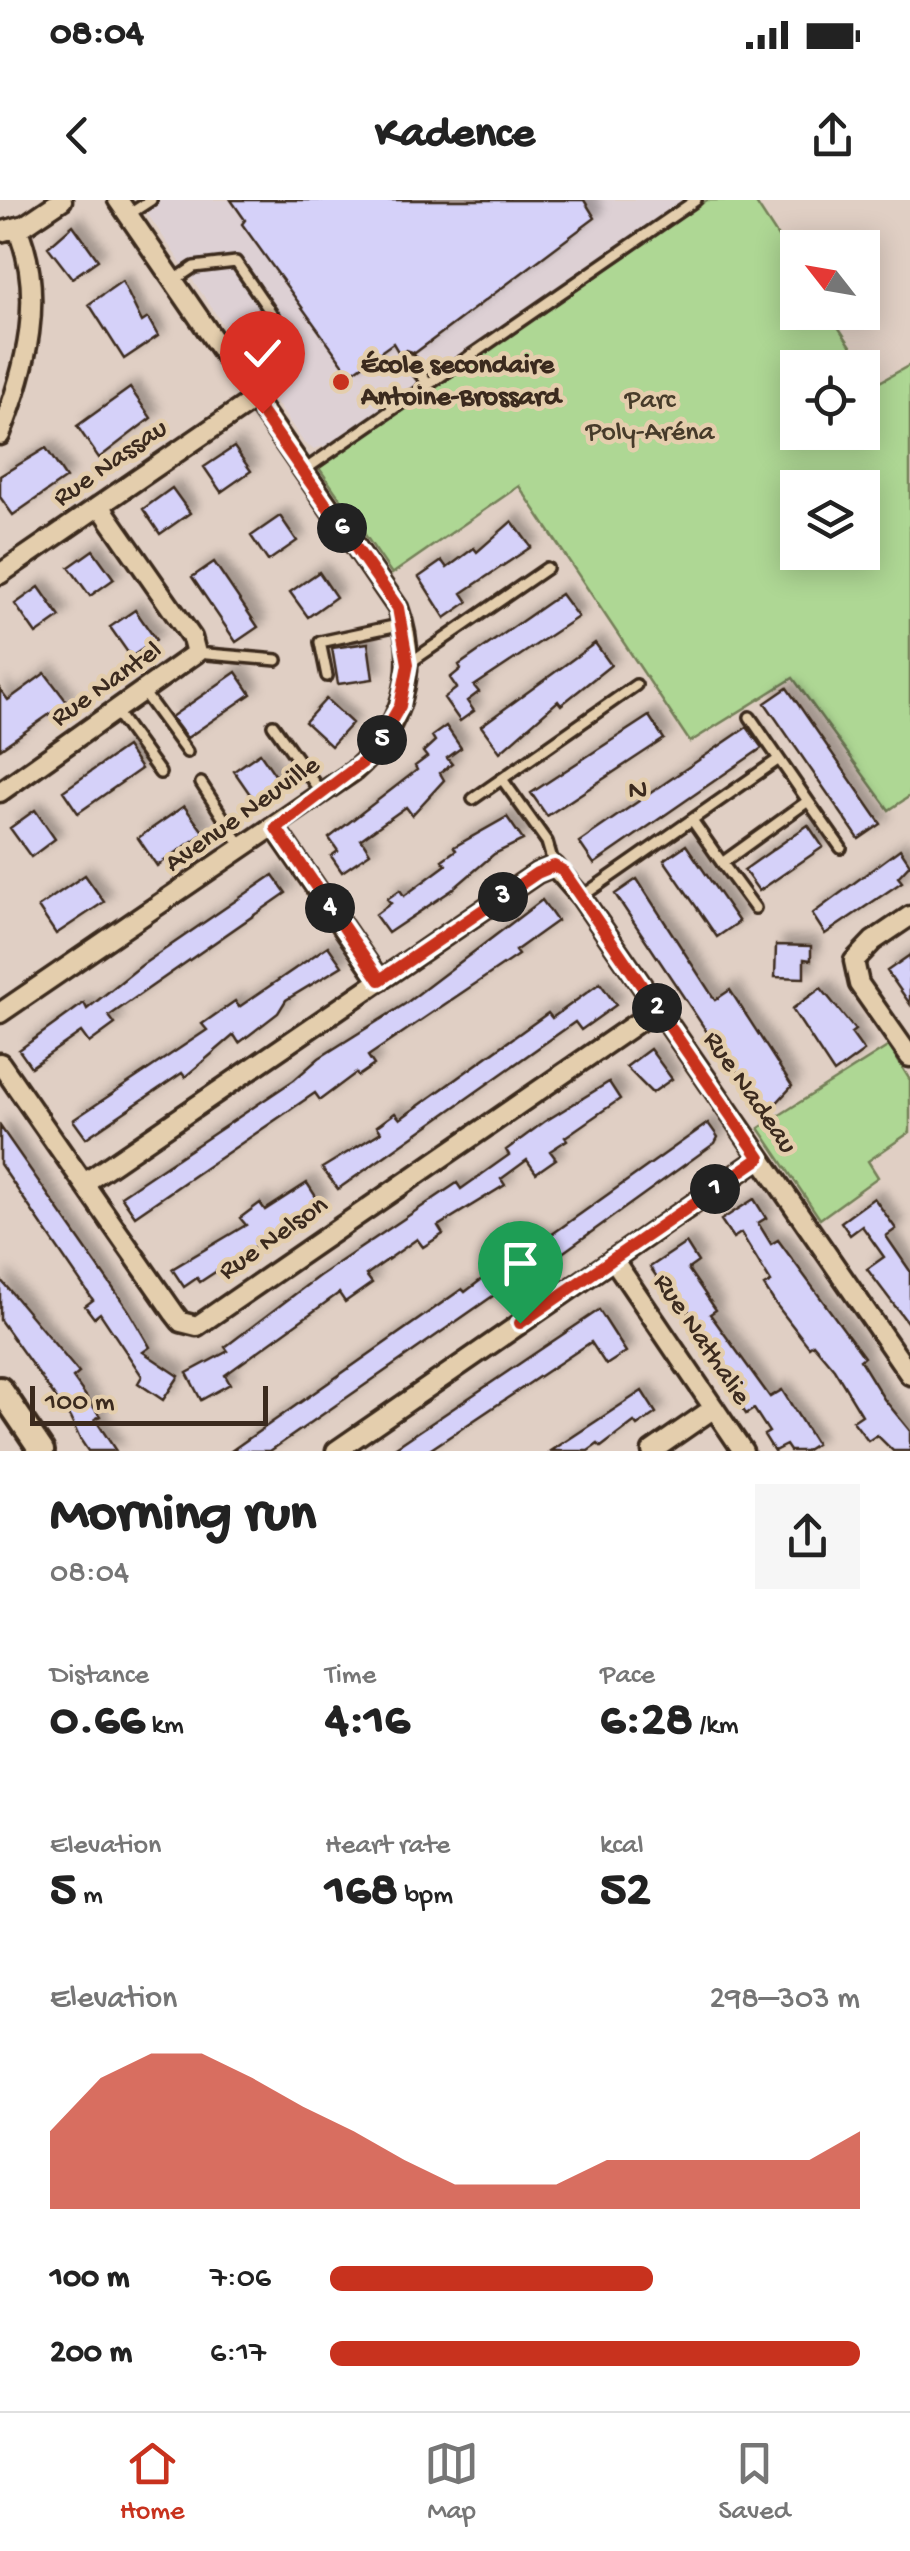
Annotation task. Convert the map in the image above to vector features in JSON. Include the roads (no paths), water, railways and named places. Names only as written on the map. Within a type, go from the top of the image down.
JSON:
[{"type":"street","points":[[0,435],[29,343],[29,275],[9,230],[62,200]]},
{"type":"street","name":"Avenue Neuville","points":[[0,1014],[354,771],[381,743],[400,706],[408,664],[403,624],[390,597],[123,208]]},
{"type":"street","name":"Rue Nassau","points":[[0,574],[253,400]]},
{"type":"street","name":"Rue Nantel","points":[[0,792],[144,694],[196,652],[192,638],[100,506]]},
{"type":"street","points":[[276,828],[380,980]]},
{"type":"street","points":[[86,1182],[537,873],[554,866]]},
{"type":"street","name":"Rue Nadeau","points":[[554,866],[581,897],[910,1375]]},
{"type":"street","points":[[910,916],[873,941],[854,962],[860,984],[910,1057]]},
{"type":"street","name":"Rue Nelson","points":[[0,1063],[174,1314],[181,1322],[197,1326],[658,1008]]},
{"type":"street","points":[[336,1451],[760,1158]]},
{"type":"street","name":"Rue Nathalie","points":[[613,1259],[743,1451]]},
{"type":"street","points":[[0,1390],[42,1451]]},
{"type":"street","points":[[652,1451],[714,1408]]},
{"type":"lane","points":[[123,208],[151,200]]},
{"type":"lane","points":[[303,471],[696,200]]},
{"type":"lane","points":[[173,281],[194,267],[236,262],[246,275],[292,343],[240,380]]},
{"type":"lane","points":[[408,358],[428,384]]},
{"type":"lane","points":[[408,664],[547,568]]},
{"type":"lane","points":[[327,676],[320,642],[403,624]]},
{"type":"lane","points":[[196,652],[276,660]]},
{"type":"lane","points":[[473,799],[636,685]]},
{"type":"lane","points":[[144,694],[187,752]]},
{"type":"lane","points":[[116,712],[160,773]]},
{"type":"lane","points":[[750,717],[841,848]]},
{"type":"lane","points":[[273,725],[322,794]]},
{"type":"lane","points":[[581,897],[779,759]]},
{"type":"lane","points":[[502,779],[547,842],[554,866]]},
{"type":"lane","points":[[201,784],[244,849]]},
{"type":"lane","points":[[722,863],[808,801]]},
{"type":"lane","points":[[692,820],[755,908]]},
{"type":"place","name":"École secondaire Antoine-Brossard","points":[[341,382]]},
{"type":"district","name":"N","points":[[639,792]]},
{"type":"park label","name":"Parc Poly-Aréna","points":[[650,417]]}]
